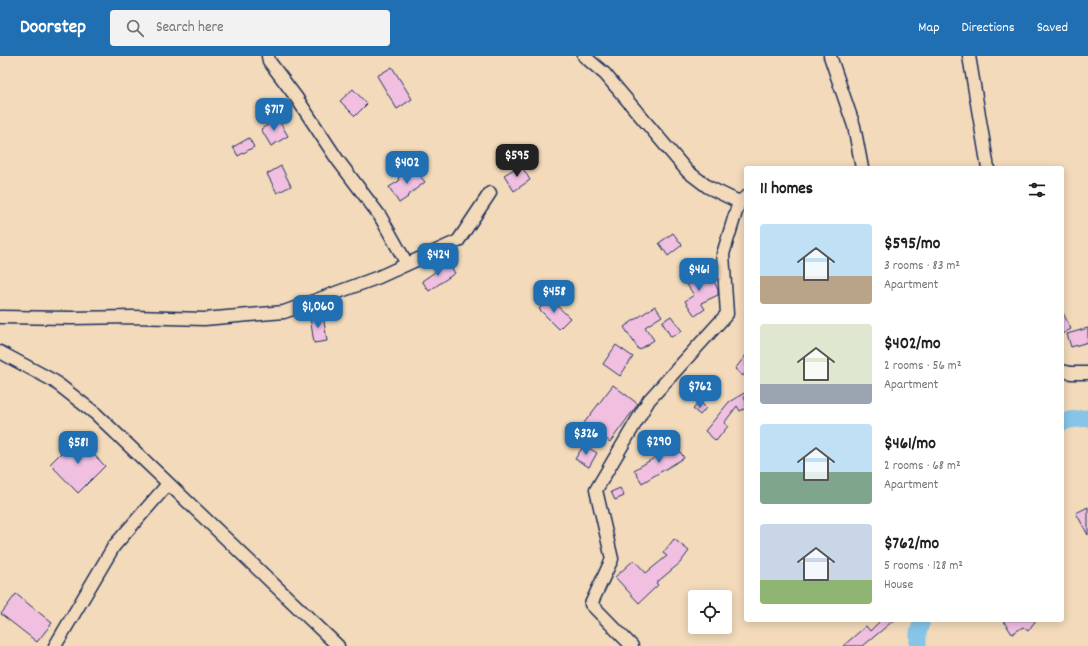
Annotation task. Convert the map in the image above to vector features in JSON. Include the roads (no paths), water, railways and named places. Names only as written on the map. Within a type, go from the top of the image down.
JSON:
[{"type":"street","points":[[268,56],[269,61],[296,97],[337,159],[380,216],[407,264]]},
{"type":"street","points":[[584,56],[605,74],[686,171],[708,187],[743,200],[723,254],[727,314],[649,400],[596,490],[612,559],[591,604],[632,646]]},
{"type":"street","points":[[830,56],[854,126],[862,166]]},
{"type":"street","points":[[969,56],[988,166]]},
{"type":"street","points":[[0,317],[71,318],[134,316],[204,319],[284,312],[379,277],[458,241],[490,192]]},
{"type":"street","points":[[0,352],[54,381],[96,414],[338,646]]},
{"type":"street","points":[[1064,372],[1088,373]]},
{"type":"street","points":[[55,646],[114,546],[168,484]]},
{"type":"waterway","points":[[1064,422],[1069,420],[1088,418]]},
{"type":"waterway","points":[[918,646],[918,633],[921,622]]}]
